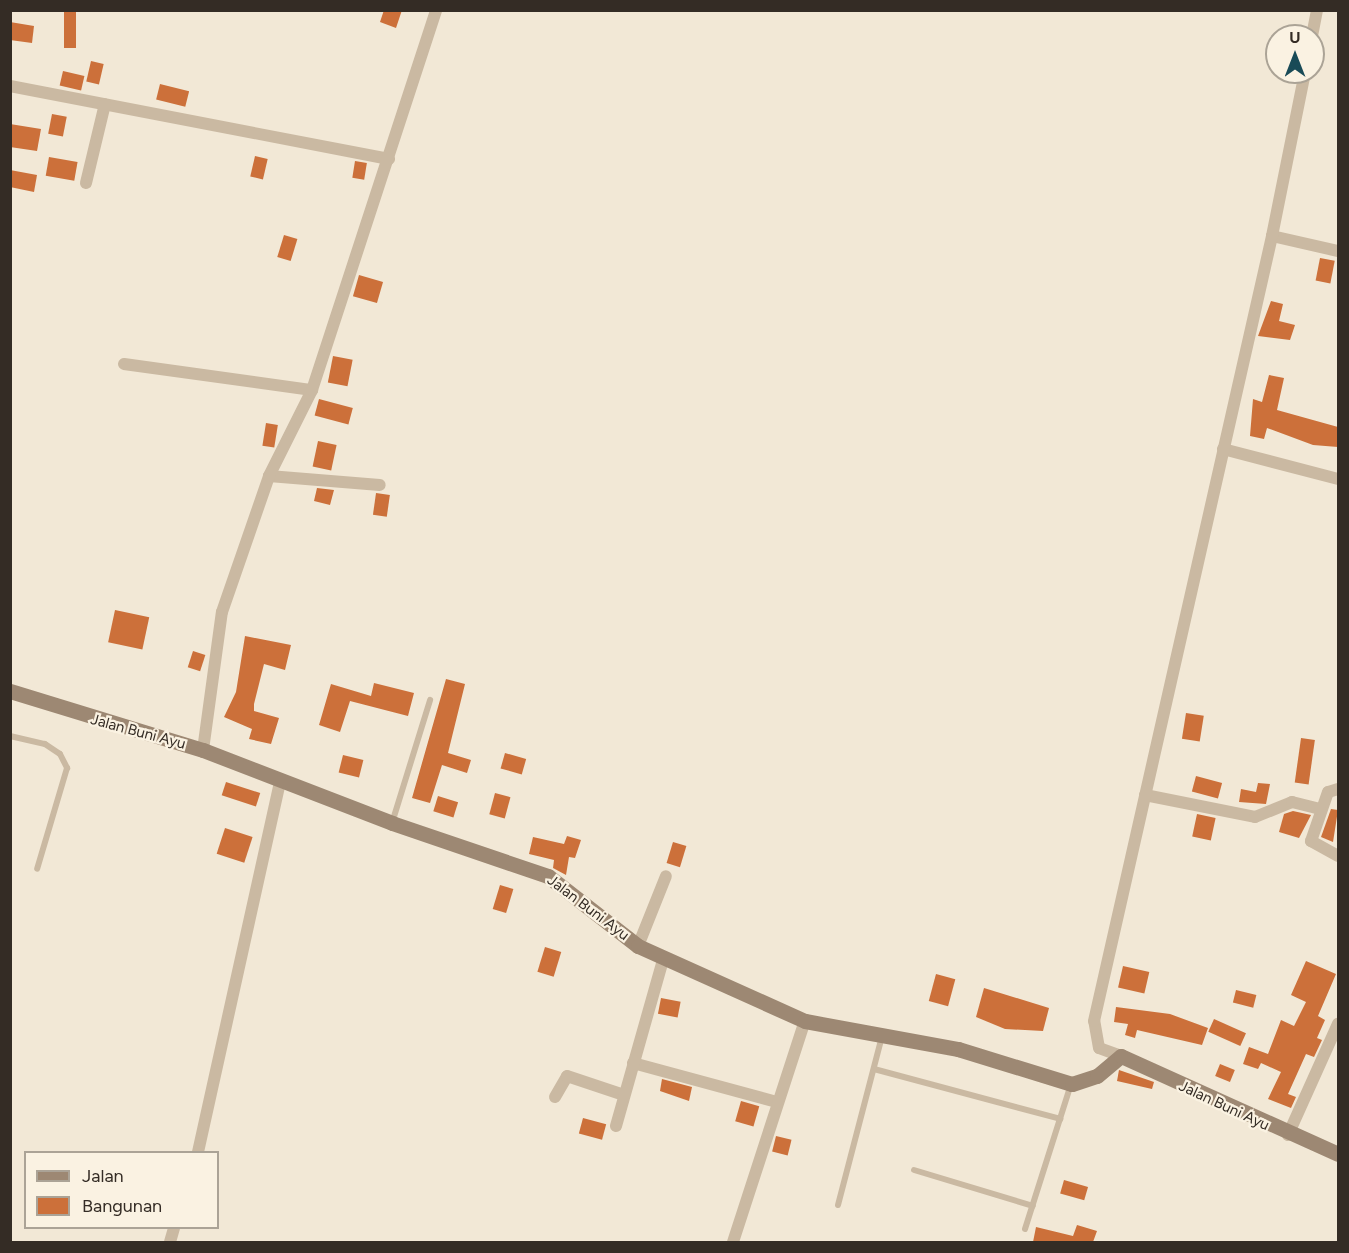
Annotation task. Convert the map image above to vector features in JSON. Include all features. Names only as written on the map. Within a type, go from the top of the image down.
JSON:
[{"type":"main road","name":"Jalan Buni Ayu","points":[[10,691],[203,750],[392,824],[549,876],[638,946],[663,960],[805,1022],[958,1049],[1072,1084]]},
{"type":"main road","name":"Jalan Buni Ayu","points":[[1117,1060],[1288,1136],[1338,1154]]},
{"type":"main road","points":[[1072,1084],[1097,1076],[1117,1060]]},
{"type":"street","points":[[203,750],[222,612],[269,476],[312,390],[381,158],[436,10]]},
{"type":"street","points":[[1117,1060],[1099,1048],[1094,1021],[1272,236],[1303,84]]},
{"type":"street","points":[[10,86],[381,158]]},
{"type":"street","points":[[86,183],[105,104]]},
{"type":"street","points":[[1272,236],[1338,252]]},
{"type":"street","points":[[124,364],[312,390]]},
{"type":"street","points":[[1223,449],[1338,479]]},
{"type":"street","points":[[269,476],[380,485]]},
{"type":"street","points":[[198,1151],[280,781]]},
{"type":"street","points":[[1338,789],[1328,792],[1320,809],[1312,844],[1338,856]]},
{"type":"street","points":[[1145,795],[1255,817],[1292,802],[1320,809]]},
{"type":"street","points":[[638,946],[666,876]]},
{"type":"street","points":[[616,1126],[663,960]]},
{"type":"street","points":[[733,1242],[805,1022]]},
{"type":"street","points":[[1288,1136],[1338,1024]]},
{"type":"street","points":[[633,1063],[777,1102]]},
{"type":"street","points":[[555,1097],[567,1076],[624,1095]]},
{"type":"lane","points":[[392,824],[430,700]]},
{"type":"lane","points":[[10,736],[45,744],[60,754],[67,768],[37,869]]},
{"type":"lane","points":[[838,1205],[883,1035]]},
{"type":"lane","points":[[874,1069],[1060,1119]]},
{"type":"lane","points":[[1025,1229],[1072,1084]]},
{"type":"lane","points":[[914,1170],[1033,1206]]},
{"type":"building","points":[[64,10],[76,10],[76,48],[64,48]]},
{"type":"building","points":[[384,10],[402,10],[396,28],[380,22]]},
{"type":"building","points":[[10,22],[34,26],[32,43],[10,40]]},
{"type":"building","points":[[91,61],[104,64],[99,84],[86,81]]},
{"type":"building","points":[[63,71],[84,76],[81,91],[60,86]]},
{"type":"building","points":[[160,84],[189,91],[185,107],[156,100]]},
{"type":"building","points":[[52,114],[67,117],[63,136],[48,134]]},
{"type":"building","points":[[10,124],[41,129],[37,151],[10,147]]},
{"type":"building","points":[[255,156],[268,159],[263,179],[250,176]]},
{"type":"building","points":[[49,157],[78,162],[74,181],[46,176]]},
{"type":"building","points":[[355,161],[367,163],[364,180],[352,178]]},
{"type":"building","points":[[10,170],[37,175],[34,192],[10,187]]},
{"type":"building","points":[[284,235],[297,239],[291,261],[277,257]]},
{"type":"building","points":[[1320,258],[1335,261],[1330,283],[1316,281]]},
{"type":"building","points":[[359,275],[383,282],[377,303],[353,296]]},
{"type":"building","points":[[1271,301],[1283,304],[1279,321],[1295,325],[1290,340],[1258,336]]},
{"type":"building","points":[[333,356],[353,360],[347,386],[328,383]]},
{"type":"building","points":[[1269,375],[1284,378],[1277,410],[1338,427],[1338,447],[1313,445],[1267,428],[1264,439],[1250,436],[1253,399],[1262,402]]},
{"type":"building","points":[[319,399],[353,408],[348,424],[315,415]]},
{"type":"building","points":[[266,423],[278,425],[274,448],[262,446]]},
{"type":"building","points":[[318,441],[337,445],[331,470],[313,466]]},
{"type":"building","points":[[317,488],[334,490],[330,505],[314,501]]},
{"type":"building","points":[[376,493],[390,495],[387,517],[373,515]]},
{"type":"building","points":[[115,610],[149,617],[142,650],[108,642]]},
{"type":"building","points":[[245,636],[291,645],[285,670],[264,664],[254,704],[254,711],[279,718],[271,744],[249,739],[252,729],[224,717],[236,692]]},
{"type":"building","points":[[193,651],[205,655],[200,671],[188,667]]},
{"type":"building","points":[[446,679],[465,684],[448,753],[471,760],[467,773],[442,765],[430,803],[412,798]]},
{"type":"building","points":[[374,683],[414,693],[408,716],[350,701],[340,732],[319,725],[331,684],[371,696]]},
{"type":"building","points":[[1186,713],[1204,716],[1200,741],[1182,739]]},
{"type":"building","points":[[1301,738],[1315,740],[1309,785],[1295,783]]},
{"type":"building","points":[[505,753],[526,759],[522,774],[501,768]]},
{"type":"building","points":[[343,755],[363,760],[359,778],[339,772]]},
{"type":"building","points":[[1196,776],[1222,783],[1218,798],[1192,791]]},
{"type":"building","points":[[226,782],[260,793],[256,806],[222,795]]},
{"type":"building","points":[[1258,783],[1270,784],[1266,804],[1239,802],[1241,789],[1256,792]]},
{"type":"building","points":[[495,793],[510,797],[505,818],[489,814]]},
{"type":"building","points":[[438,796],[458,802],[453,817],[433,811]]},
{"type":"building","points":[[1331,809],[1338,810],[1333,842],[1321,837]]},
{"type":"building","points":[[1293,811],[1311,815],[1299,838],[1279,832],[1284,814]]},
{"type":"building","points":[[1197,814],[1216,818],[1211,840],[1192,836]]},
{"type":"building","points":[[225,828],[253,837],[244,863],[217,854]]},
{"type":"building","points":[[567,836],[581,840],[575,858],[569,857],[566,875],[553,868],[554,860],[529,854],[533,837],[564,844]]},
{"type":"building","points":[[673,842],[686,846],[680,867],[667,863]]},
{"type":"building","points":[[500,885],[513,889],[506,913],[493,909]]},
{"type":"building","points":[[545,947],[561,952],[554,977],[537,972]]},
{"type":"building","points":[[1306,961],[1336,974],[1318,1016],[1325,1020],[1317,1038],[1322,1040],[1314,1057],[1306,1054],[1288,1094],[1296,1097],[1291,1108],[1268,1099],[1281,1072],[1261,1063],[1258,1069],[1243,1064],[1249,1047],[1268,1054],[1281,1020],[1294,1026],[1306,1002],[1291,995]]},
{"type":"building","points":[[1123,966],[1149,972],[1144,994],[1118,987]]},
{"type":"building","points":[[936,974],[955,979],[948,1006],[929,1001]]},
{"type":"building","points":[[984,988],[1049,1008],[1043,1031],[1005,1029],[976,1017]]},
{"type":"building","points":[[1236,990],[1256,995],[1253,1008],[1233,1003]]},
{"type":"building","points":[[661,998],[681,1002],[678,1018],[658,1014]]},
{"type":"building","points":[[1116,1007],[1170,1014],[1208,1028],[1202,1045],[1137,1030],[1135,1038],[1125,1035],[1128,1024],[1114,1022]]},
{"type":"building","points":[[1214,1019],[1246,1033],[1240,1046],[1208,1032]]},
{"type":"building","points":[[1220,1064],[1235,1070],[1230,1082],[1215,1076]]},
{"type":"building","points":[[1119,1070],[1154,1082],[1152,1089],[1117,1081]]},
{"type":"building","points":[[662,1079],[692,1087],[689,1101],[660,1091]]},
{"type":"building","points":[[741,1101],[759,1106],[753,1126],[735,1121]]},
{"type":"building","points":[[583,1118],[606,1124],[602,1140],[579,1133]]},
{"type":"building","points":[[776,1136],[792,1140],[788,1155],[772,1152]]},
{"type":"building","points":[[1064,1180],[1088,1187],[1084,1200],[1060,1193]]},
{"type":"building","points":[[1077,1225],[1097,1231],[1093,1242],[1033,1242],[1036,1227],[1073,1236]]}]
